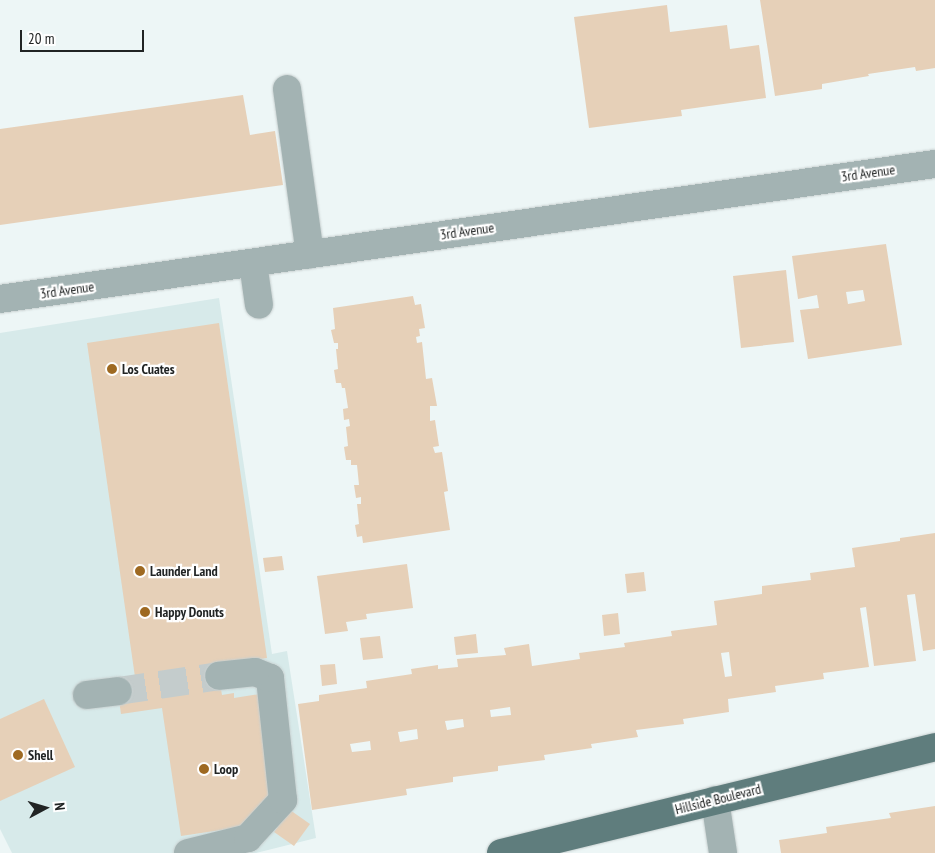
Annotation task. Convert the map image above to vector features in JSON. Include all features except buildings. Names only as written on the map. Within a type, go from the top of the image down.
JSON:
[{"type":"main road","name":"Hillside Boulevard","points":[[501,853],[935,747]]},
{"type":"street","points":[[287,89],[310,254]]},
{"type":"street","name":"3rd Avenue","points":[[0,299],[935,164]]},
{"type":"street","points":[[253,263],[258,305]]},
{"type":"street","points":[[188,853],[248,838],[283,800],[270,678],[255,672],[219,676]]},
{"type":"street","points":[[87,695],[118,691]]},
{"type":"street","points":[[715,800],[723,853]]},
{"type":"shaded area","points":[[219,298],[272,654],[287,651],[316,838],[256,853],[12,853],[0,829],[0,333]]},
{"type":"tunnel","points":[[118,691],[219,676]]},
{"type":"place","name":"Los Cuates","points":[[112,369]]},
{"type":"place","name":"Launder Land","points":[[140,571]]},
{"type":"place","name":"Happy Donuts","points":[[145,612]]},
{"type":"place","name":"Shell","points":[[18,755]]},
{"type":"place","name":"Loop","points":[[204,769]]}]
